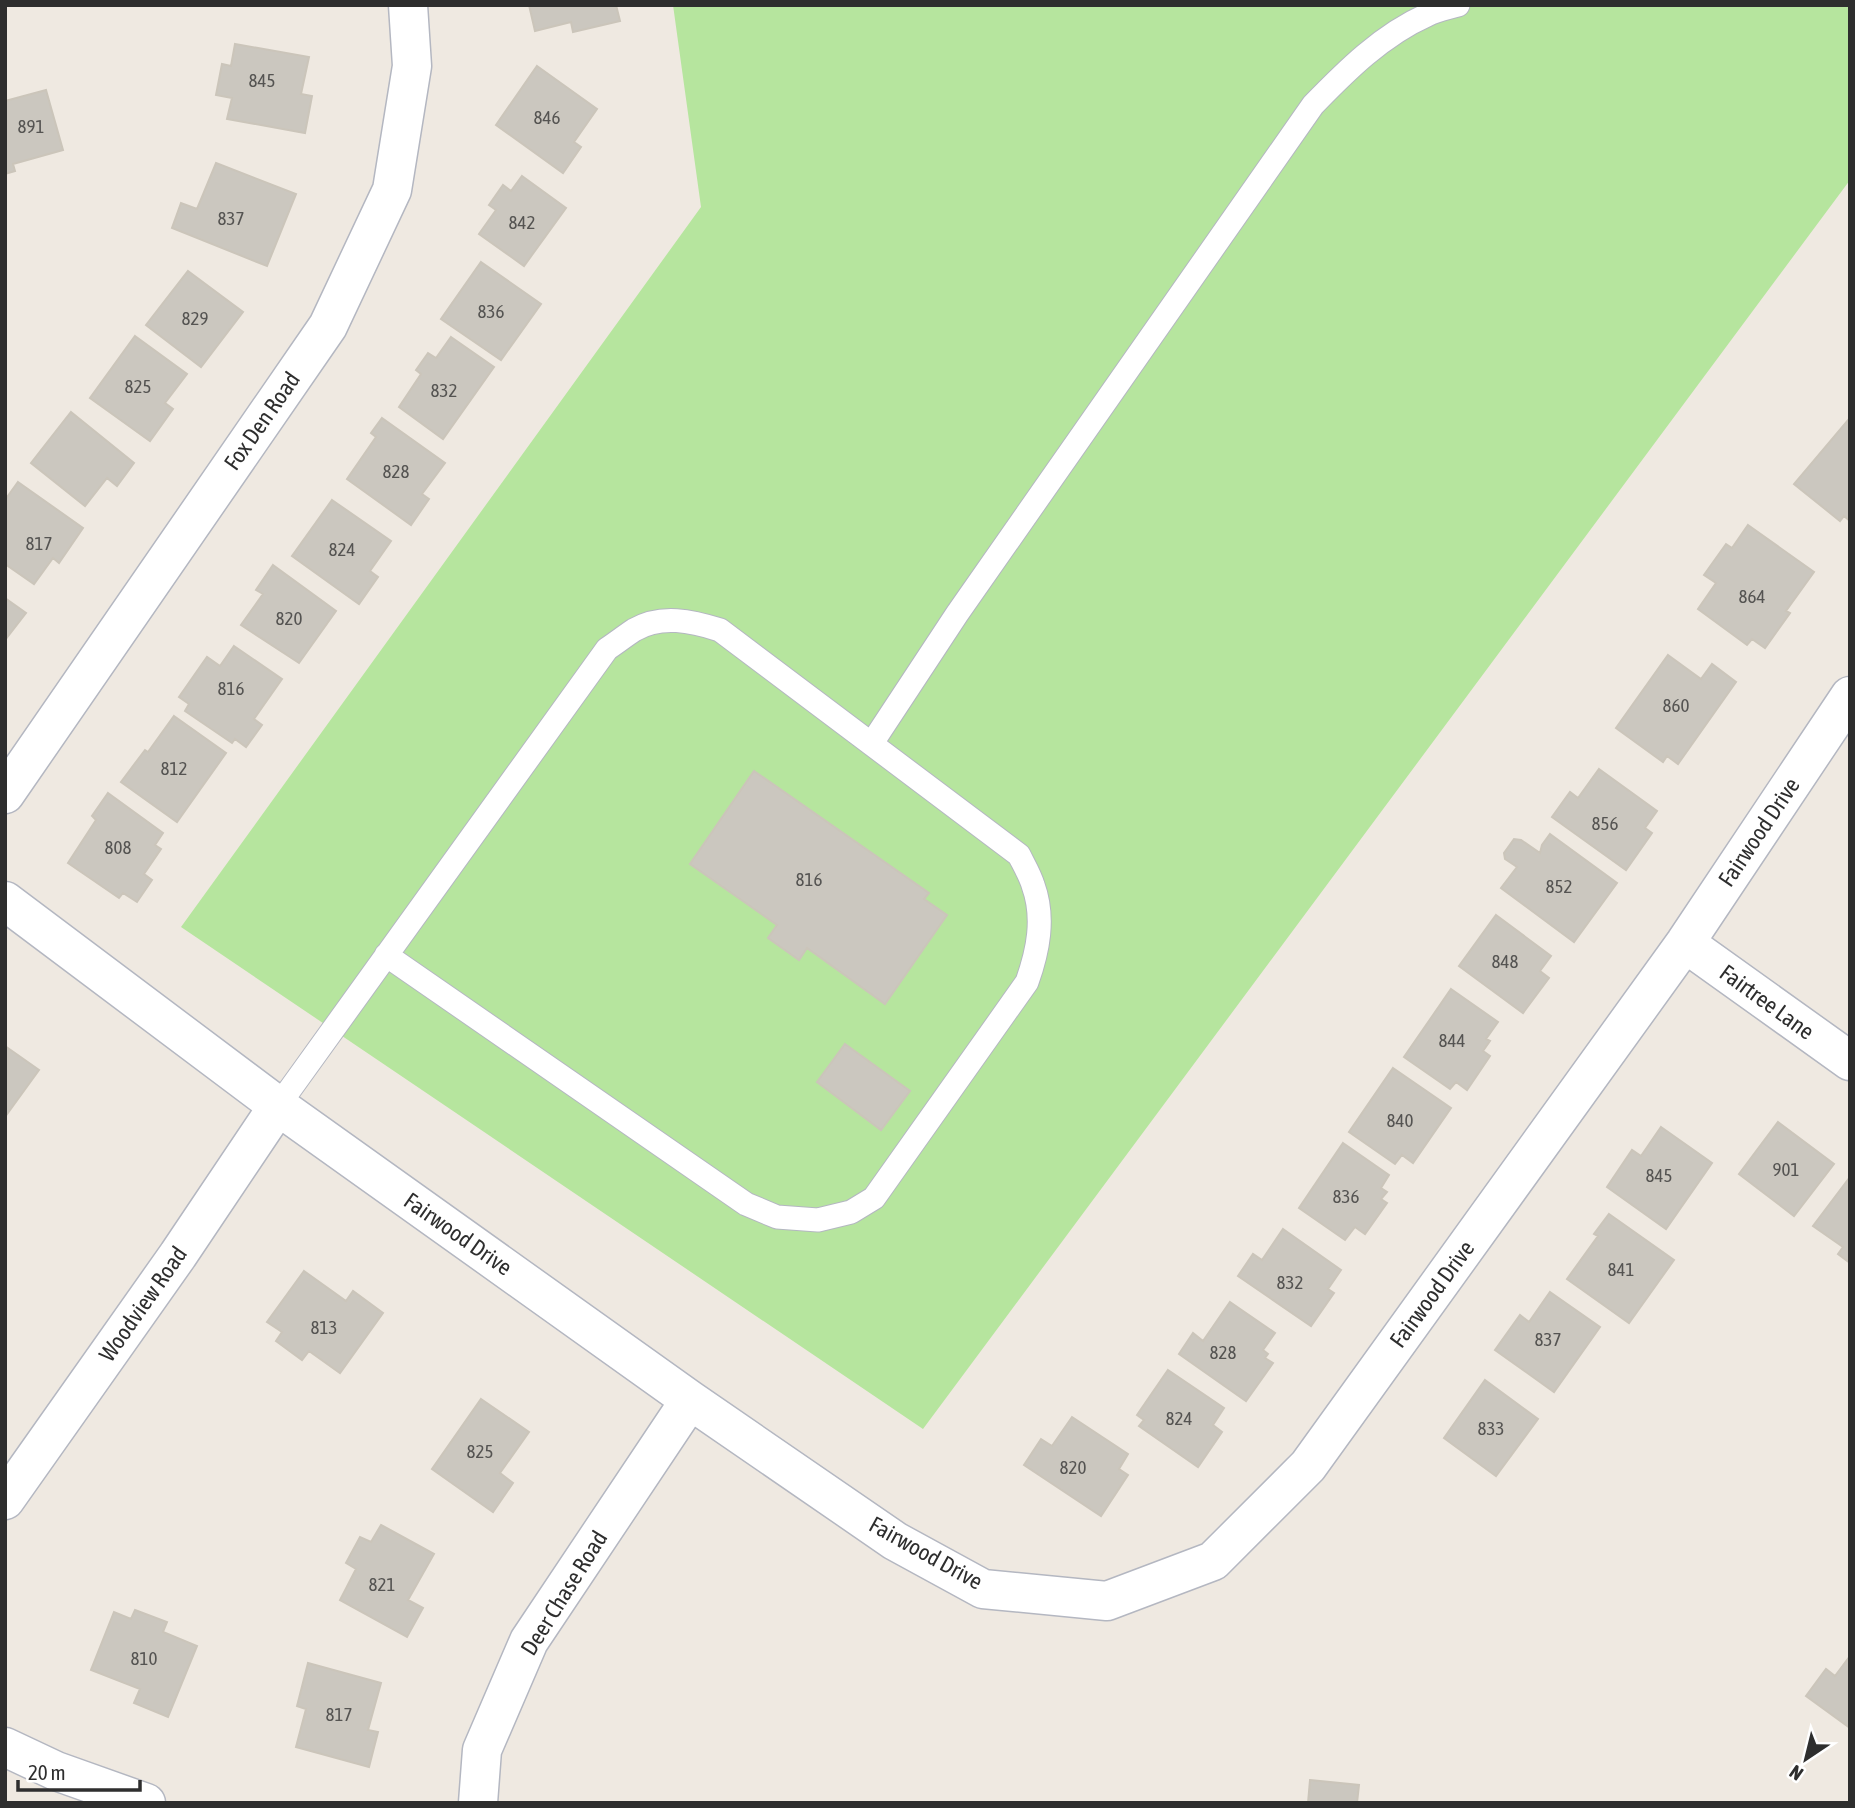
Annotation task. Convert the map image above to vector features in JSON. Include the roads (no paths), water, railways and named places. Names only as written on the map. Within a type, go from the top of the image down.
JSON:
[{"type":"street","name":"Fox Den Road","points":[[5,794],[328,327],[392,190],[412,66],[408,5]]},
{"type":"street","name":"Fairwood Drive","points":[[5,901],[278,1106],[690,1400],[895,1541],[983,1589],[1107,1601],[1213,1561],[1308,1466],[1685,943],[1850,696]]},
{"type":"street","name":"Fairtree Lane","points":[[1685,943],[1850,1061]]},
{"type":"street","name":"Woodview Road","points":[[5,1500],[178,1255],[278,1106]]},
{"type":"street","name":"Deer Chase Road","points":[[478,1803],[482,1750],[529,1641],[690,1400]]},
{"type":"street","points":[[5,1747],[56,1771],[146,1803]]},
{"type":"lane","points":[[872,743],[957,614],[1312,105],[1352,65],[1398,31],[1428,14],[1458,5]]},
{"type":"lane","points":[[278,1106],[386,955],[607,649],[636,628],[660,621],[690,621],[720,630],[1019,855],[1034,886],[1040,921],[1036,956],[1027,982],[874,1198],[851,1212],[818,1220],[777,1217],[746,1204],[386,955]]}]
